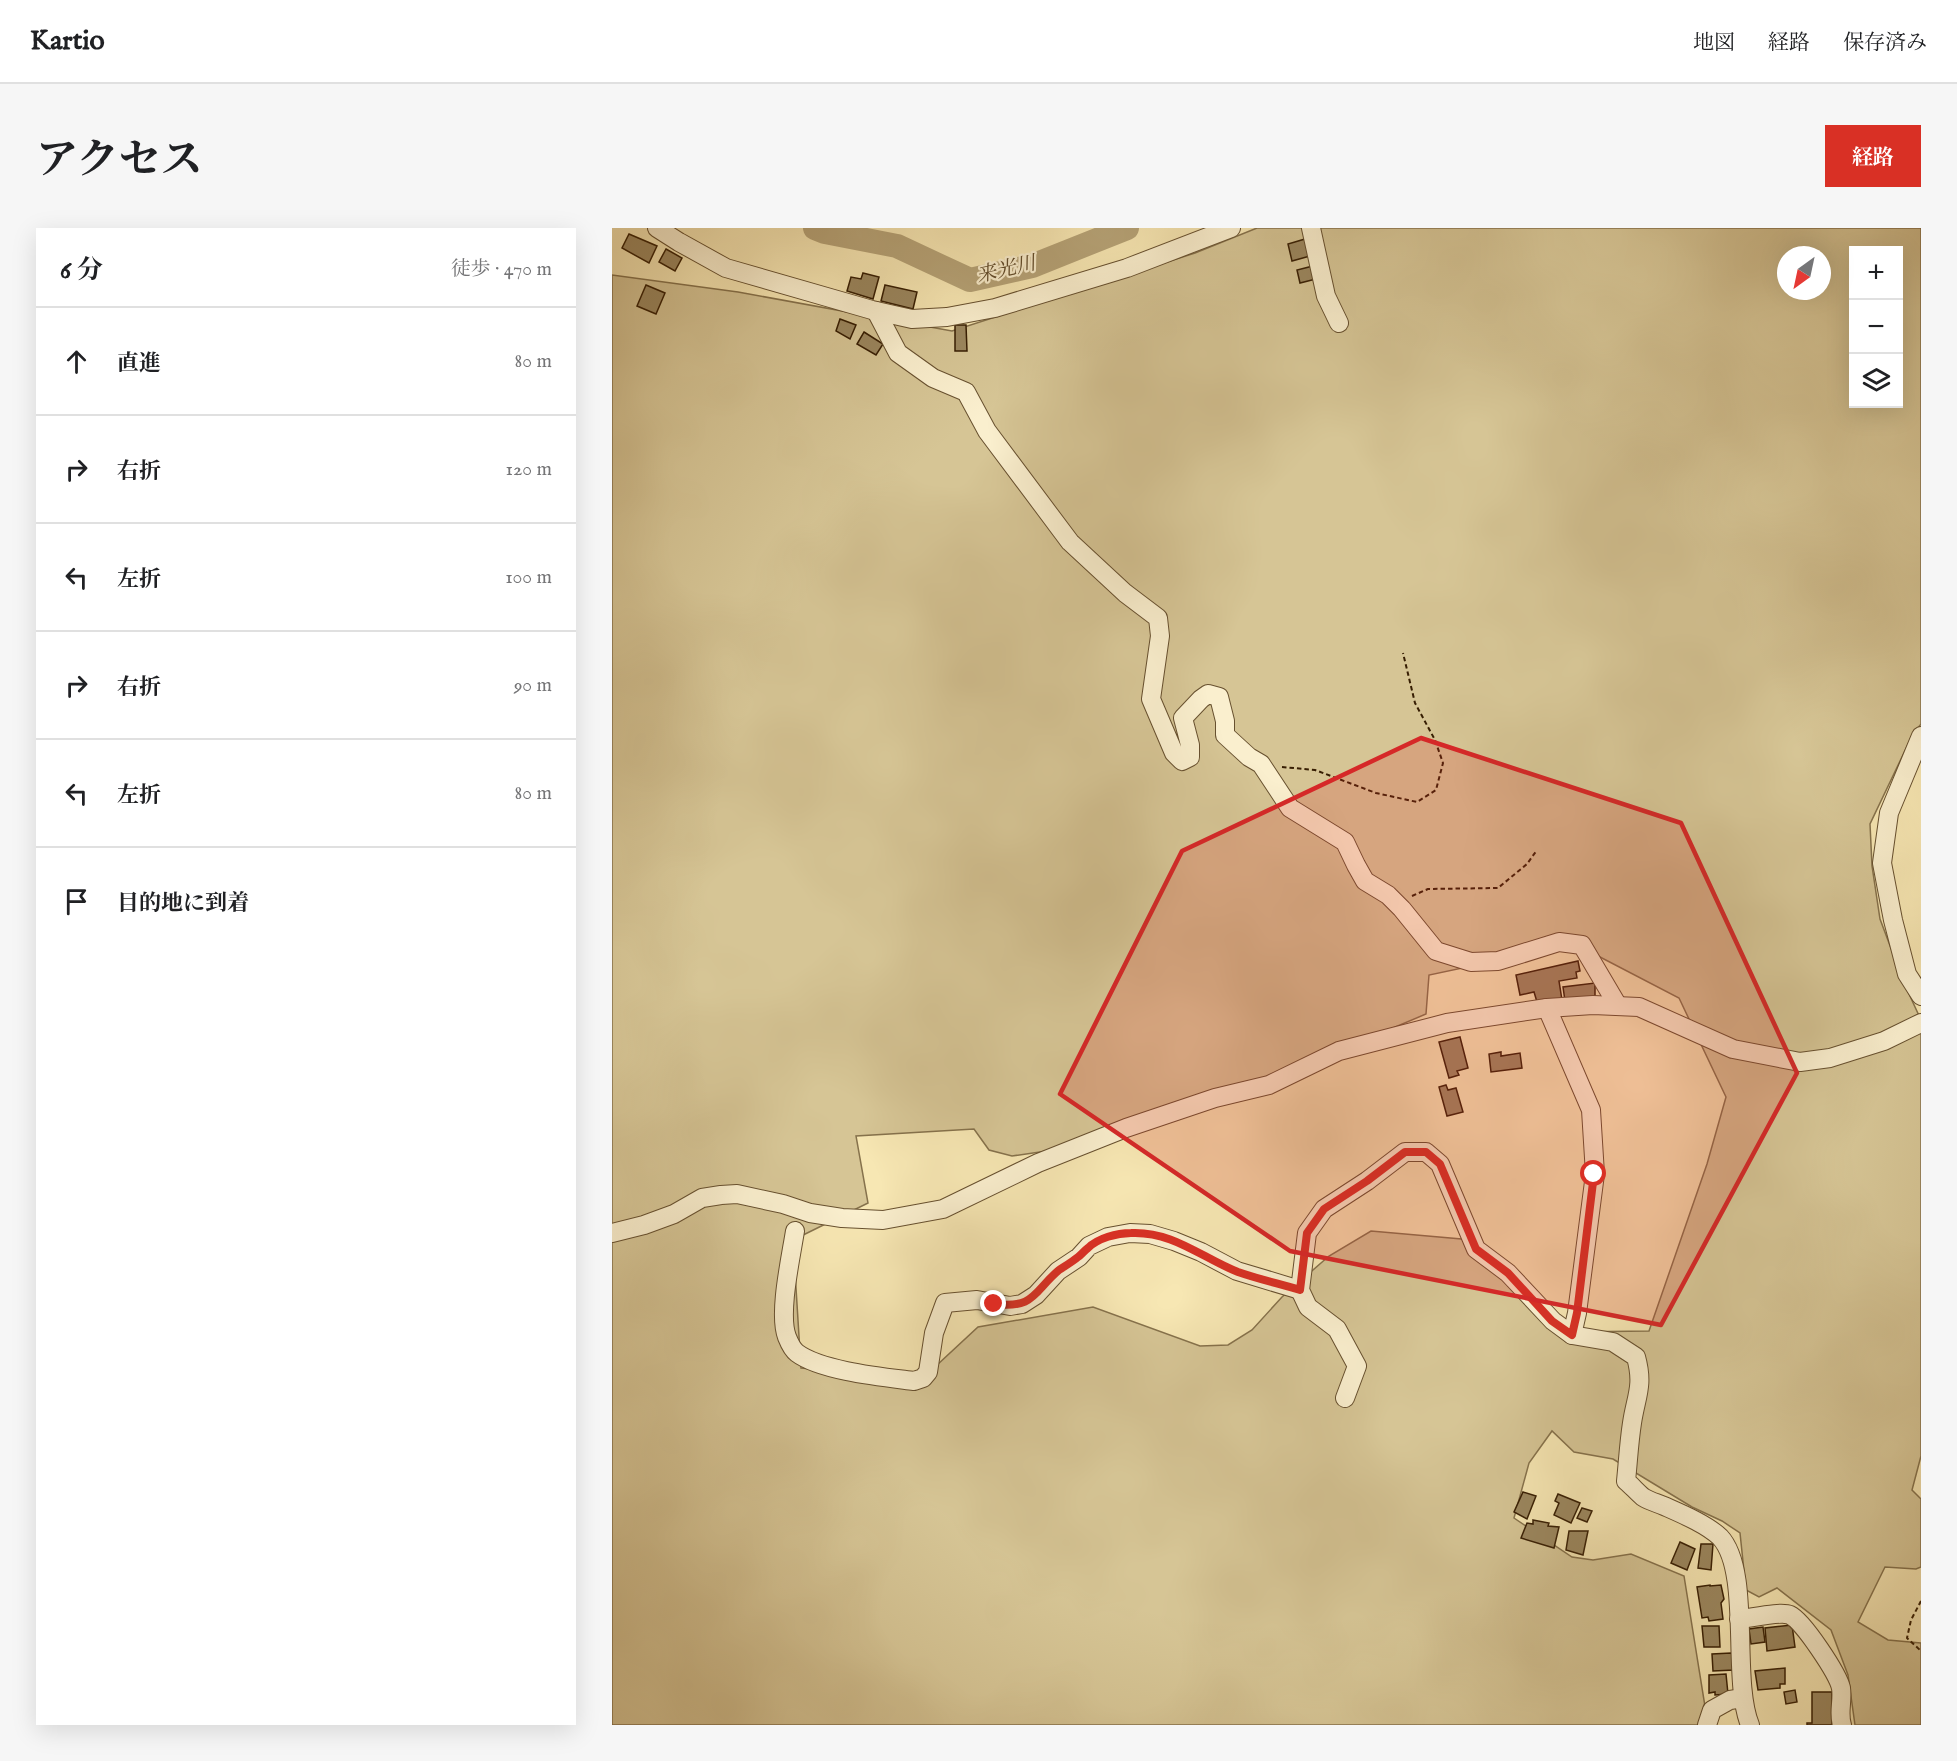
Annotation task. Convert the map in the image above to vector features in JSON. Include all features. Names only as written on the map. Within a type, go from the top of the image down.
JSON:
[{"type":"street","points":[[657,228],[726,268],[876,311],[912,319],[947,317],[995,308],[1126,268],[1231,228]]},
{"type":"street","points":[[1311,228],[1326,296],[1339,323]]},
{"type":"street","points":[[876,311],[898,352],[933,378],[966,392],[987,431],[1070,542],[1125,593],[1158,618],[1160,636],[1151,699],[1173,753],[1182,761],[1190,757],[1190,745],[1183,718],[1208,694],[1220,697],[1225,721],[1225,735],[1249,757],[1262,764],[1290,808],[1345,842],[1365,881],[1395,903],[1436,951],[1471,962],[1498,961],[1559,942],[1582,945],[1618,1006]]},
{"type":"street","points":[[1921,736],[1889,813],[1882,863],[1907,974],[1921,996]]},
{"type":"street","points":[[612,1233],[674,1214],[702,1198],[721,1195],[736,1194],[810,1213],[842,1218],[883,1220],[943,1209],[1074,1147],[1215,1098],[1269,1085],[1339,1051],[1448,1023],[1547,1008],[1593,1005],[1639,1007],[1733,1049],[1800,1062],[1830,1058],[1884,1041],[1921,1023]]},
{"type":"street","points":[[1547,1008],[1591,1110],[1594,1174],[1577,1313],[1572,1335]]},
{"type":"street","points":[[1345,1398],[1357,1366],[1337,1329],[1308,1307],[1300,1290],[1307,1233],[1324,1209],[1367,1181],[1405,1152],[1426,1152],[1440,1164],[1476,1249],[1508,1273],[1552,1321],[1572,1335],[1613,1342],[1636,1357],[1641,1387],[1632,1423],[1626,1481],[1644,1498],[1713,1531],[1729,1551],[1735,1573],[1743,1698],[1750,1725]]},
{"type":"street","points":[[795,1231],[784,1308],[786,1335],[795,1352],[810,1359],[854,1372],[914,1381],[923,1378],[928,1372],[934,1333],[945,1303],[978,1299],[1010,1306],[1022,1304],[1036,1295],[1058,1271],[1089,1246],[1108,1237],[1130,1233],[1150,1234],[1201,1252],[1237,1271],[1300,1290]]},
{"type":"street","points":[[1739,1619],[1785,1614],[1796,1619],[1824,1655],[1834,1673],[1840,1688],[1839,1718],[1842,1725]]},
{"type":"street","points":[[1707,1725],[1712,1710],[1730,1700],[1743,1698]]},
{"type":"path","points":[[1262,764],[1315,770],[1376,793],[1418,802],[1436,790],[1443,763],[1435,740],[1415,703],[1403,653]]},
{"type":"path","points":[[1395,903],[1428,889],[1498,888],[1527,864],[1537,850]]},
{"type":"path","points":[[1921,1601],[1911,1620],[1907,1638],[1921,1651]]},
{"type":"highlighted area","points":[[1421,738],[1681,823],[1797,1073],[1661,1325],[1290,1251],[1060,1094],[1182,851]]},
{"type":"shaded area","points":[[1257,228],[1921,228],[1921,724],[1912,736],[1870,824],[1872,866],[1880,919],[1904,983],[1921,1020],[1921,1456],[1912,1490],[1921,1499],[1921,1567],[1916,1569],[1885,1567],[1858,1622],[1888,1640],[1921,1643],[1921,1725],[1855,1725],[1848,1675],[1831,1630],[1777,1588],[1759,1597],[1746,1590],[1740,1533],[1613,1459],[1574,1452],[1552,1431],[1529,1463],[1514,1518],[1572,1557],[1593,1560],[1631,1554],[1684,1576],[1708,1725],[612,1725],[612,275],[738,292],[952,331],[1195,253]],"holes":[[[1575,944],[1679,998],[1726,1097],[1707,1164],[1649,1331],[1567,1332],[1473,1240],[1371,1231],[1329,1256],[1282,1297],[1252,1330],[1228,1345],[1200,1346],[1093,1307],[978,1327],[923,1378],[801,1368],[793,1240],[868,1203],[856,1136],[974,1129],[989,1150],[1012,1156],[1074,1147],[1317,1060],[1426,1014],[1429,975]]]},
{"type":"building","points":[[629,234],[657,246],[649,263],[622,248]]},
{"type":"building","points":[[1305,239],[1310,256],[1292,261],[1288,244]]},
{"type":"building","points":[[666,249],[682,258],[675,271],[659,262]]},
{"type":"building","points":[[1313,266],[1316,279],[1300,283],[1297,270]]},
{"type":"building","points":[[863,273],[879,277],[873,299],[847,291],[851,277],[861,279]]},
{"type":"building","points":[[646,285],[665,293],[656,314],[637,306]]},
{"type":"building","points":[[885,285],[917,292],[913,309],[881,301]]},
{"type":"building","points":[[840,319],[856,325],[850,339],[836,331]]},
{"type":"building","points":[[955,325],[966,325],[967,351],[955,351]]},
{"type":"building","points":[[864,332],[883,344],[876,355],[857,344]]},
{"type":"building","points":[[1578,961],[1580,971],[1576,972],[1577,978],[1559,981],[1562,1000],[1537,1002],[1534,992],[1520,995],[1516,975]]},
{"type":"building","points":[[1595,983],[1595,997],[1565,1001],[1563,987]]},
{"type":"building","points":[[1460,1037],[1468,1068],[1457,1071],[1459,1075],[1449,1078],[1439,1042]]},
{"type":"building","points":[[1501,1052],[1501,1056],[1520,1053],[1522,1068],[1491,1072],[1489,1054]]},
{"type":"building","points":[[1446,1085],[1448,1090],[1456,1088],[1463,1112],[1447,1116],[1439,1087]]},
{"type":"building","points":[[1523,1492],[1536,1496],[1527,1519],[1514,1512]]},
{"type":"building","points":[[1558,1494],[1580,1503],[1571,1523],[1554,1515],[1559,1503],[1555,1501]]},
{"type":"building","points":[[1582,1508],[1592,1511],[1587,1522],[1577,1518]]},
{"type":"building","points":[[1533,1520],[1549,1523],[1548,1526],[1559,1527],[1554,1548],[1521,1538],[1527,1523],[1533,1524]]},
{"type":"building","points":[[1569,1531],[1588,1531],[1583,1555],[1566,1550]]},
{"type":"building","points":[[1680,1542],[1695,1549],[1687,1570],[1671,1563]]},
{"type":"building","points":[[1701,1544],[1713,1544],[1711,1570],[1698,1568]]},
{"type":"building","points":[[1721,1585],[1724,1599],[1721,1603],[1723,1619],[1709,1621],[1708,1617],[1702,1618],[1697,1587]]},
{"type":"building","points":[[1792,1625],[1795,1647],[1767,1651],[1765,1628]]},
{"type":"building","points":[[1702,1626],[1719,1626],[1720,1647],[1704,1647]]},
{"type":"building","points":[[1763,1627],[1765,1642],[1751,1644],[1749,1629]]},
{"type":"building","points":[[1731,1653],[1734,1670],[1713,1671],[1712,1654]]},
{"type":"building","points":[[1785,1668],[1785,1684],[1780,1684],[1780,1688],[1758,1690],[1755,1671]]},
{"type":"building","points":[[1726,1674],[1728,1694],[1709,1693],[1709,1675]]},
{"type":"building","points":[[1795,1690],[1797,1702],[1786,1704],[1784,1692]]},
{"type":"building","points":[[1812,1692],[1832,1692],[1832,1725],[1807,1725],[1807,1723],[1812,1723]]},
{"type":"waterway","name":"来光川","points":[[815,228],[897,246],[970,280],[1032,266],[1127,228]]},
{"type":"route","points":[[994,1304],[1010,1306],[1022,1304],[1036,1295],[1058,1271],[1089,1246],[1108,1237],[1130,1233],[1150,1234],[1174,1241],[1237,1271],[1300,1290],[1307,1233],[1324,1209],[1367,1181],[1405,1152],[1426,1152],[1440,1164],[1476,1249],[1508,1273],[1552,1321],[1572,1335],[1577,1313],[1594,1174]]}]
